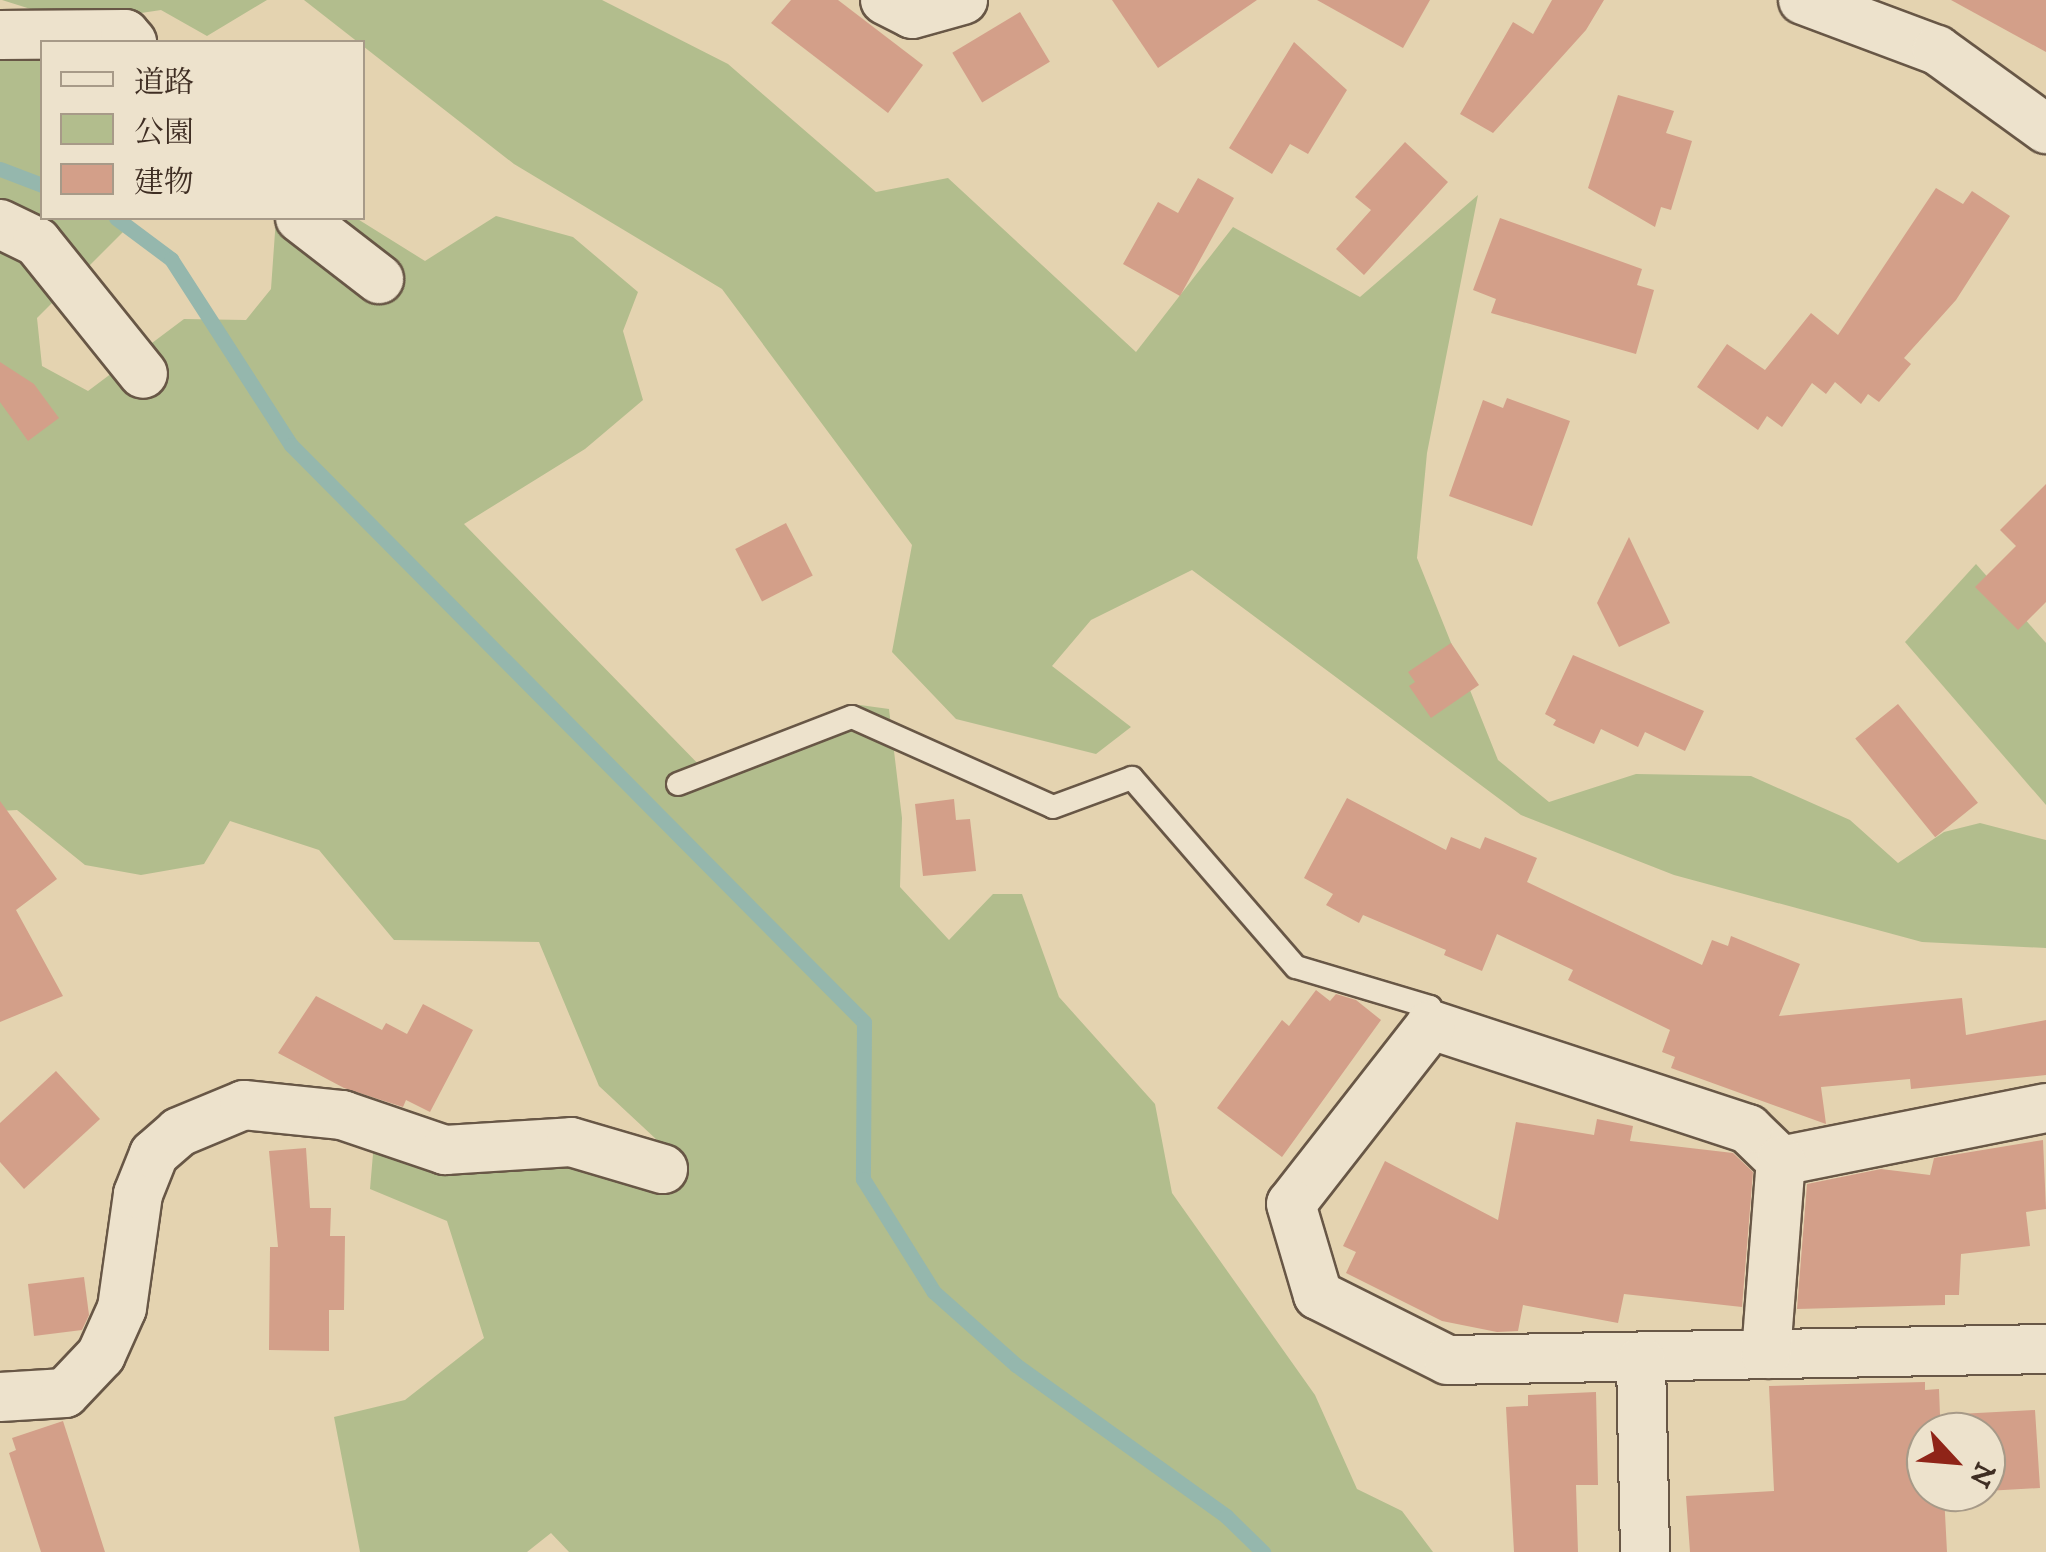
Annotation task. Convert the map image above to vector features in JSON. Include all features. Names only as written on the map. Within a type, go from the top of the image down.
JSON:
[{"type":"street","points":[[886,0],[912,14],[963,0]]},
{"type":"street","points":[[1803,0],[1938,50],[2025,108],[2046,129]]},
{"type":"street","points":[[0,36],[125,34],[130,40]]},
{"type":"street","points":[[303,220],[379,279]]},
{"type":"street","points":[[0,224],[38,242],[143,374]]},
{"type":"street","points":[[1781,1161],[1748,1129],[1432,1026],[1291,1204],[1318,1295],[1448,1360],[1641,1361],[1766,1354],[2046,1349]]},
{"type":"street","points":[[0,1397],[66,1393],[101,1354],[122,1308],[138,1194],[154,1154],[179,1132],[244,1105],[342,1115],[445,1150],[571,1142],[663,1170]]},
{"type":"street","points":[[1781,1161],[2046,1108]]},
{"type":"street","points":[[1766,1354],[1781,1161]]},
{"type":"street","points":[[1641,1361],[1645,1552]]},
{"type":"lane","points":[[678,784],[852,717],[1053,806],[1132,778],[1296,967],[1430,1007],[1432,1026]]},
{"type":"green space","points":[[2,0],[267,0],[207,36],[161,10],[75,23]]},
{"type":"green space","points":[[304,0],[602,0],[728,64],[876,192],[948,178],[1136,352],[1233,227],[1360,297],[1478,195],[1427,453],[1417,558],[1498,760],[1549,802],[1636,774],[1751,776],[1850,820],[1898,863],[1944,832],[1980,823],[2046,840],[2046,948],[1922,942],[1674,875],[1521,815],[1192,570],[1091,620],[1052,666],[1131,727],[1096,754],[956,719],[892,652],[912,545],[722,289],[514,164],[365,48],[365,40],[355,40]]},
{"type":"green space","points":[[40,51],[40,220],[121,220],[127,228],[37,318],[42,366],[88,391],[184,319],[246,320],[271,289],[276,220],[359,220],[425,261],[496,216],[573,237],[638,292],[623,331],[643,400],[585,449],[464,524],[708,774],[785,750],[860,705],[889,709],[902,818],[900,887],[949,940],[993,894],[1022,894],[1059,997],[1155,1104],[1172,1193],[1315,1395],[1357,1489],[1402,1511],[1433,1552],[569,1552],[551,1533],[527,1552],[360,1552],[334,1417],[405,1400],[484,1338],[447,1221],[370,1189],[374,1142],[594,1127],[657,1140],[599,1086],[539,942],[394,940],[319,850],[230,821],[204,864],[141,875],[85,865],[17,810],[0,811],[0,53]]},
{"type":"green space","points":[[1976,564],[2046,643],[2046,805],[1905,642]]},
{"type":"building","points":[[791,0],[838,0],[923,65],[888,113],[771,23]]},
{"type":"building","points":[[1112,0],[1257,0],[1158,68]]},
{"type":"building","points":[[1317,0],[1430,0],[1403,48]]},
{"type":"building","points":[[1552,0],[1604,0],[1586,30],[1493,133],[1460,114],[1513,22],[1533,34]]},
{"type":"building","points":[[1951,0],[2046,0],[2046,52]]},
{"type":"building","points":[[1020,12],[1050,62],[982,102],[952,53]]},
{"type":"building","points":[[1294,42],[1347,90],[1308,154],[1290,144],[1272,174],[1229,148]]},
{"type":"building","points":[[1618,95],[1674,111],[1666,133],[1692,141],[1671,210],[1661,207],[1655,227],[1588,188]]},
{"type":"building","points":[[1405,142],[1448,182],[1364,275],[1336,249],[1371,210],[1355,197]]},
{"type":"building","points":[[1198,178],[1234,198],[1180,296],[1123,264],[1158,202],[1178,213]]},
{"type":"building","points":[[1936,188],[1963,204],[1972,191],[2010,216],[1956,300],[1904,358],[1911,364],[1879,402],[1868,394],[1861,404],[1835,382],[1826,394],[1812,383],[1782,427],[1767,416],[1758,430],[1697,387],[1727,344],[1765,370],[1811,313],[1838,335]]},
{"type":"building","points":[[1500,218],[1642,269],[1637,285],[1654,290],[1636,354],[1491,313],[1496,299],[1473,290]]},
{"type":"building","points":[[0,362],[34,384],[59,418],[28,441],[0,402]]},
{"type":"building","points":[[1507,398],[1570,421],[1532,526],[1449,496],[1483,400],[1503,408]]},
{"type":"building","points":[[2046,484],[2046,602],[2018,630],[1975,587],[2016,546],[2000,530]]},
{"type":"building","points":[[786,523],[813,576],[762,601],[735,549]]},
{"type":"building","points":[[1629,537],[1670,623],[1619,647],[1597,603]]},
{"type":"building","points":[[1451,643],[1479,685],[1431,718],[1409,686],[1415,682],[1408,672]]},
{"type":"building","points":[[1573,655],[1704,711],[1685,751],[1645,732],[1638,747],[1601,729],[1594,744],[1553,725],[1556,720],[1545,714]]},
{"type":"building","points":[[1898,704],[1978,803],[1935,837],[1855,739]]},
{"type":"building","points":[[1347,798],[1446,850],[1451,837],[1480,849],[1485,837],[1537,858],[1527,882],[1702,965],[1712,940],[1728,946],[1731,936],[1800,964],[1779,1016],[1962,998],[1966,1035],[2046,1020],[2046,1075],[1911,1089],[1910,1079],[1821,1087],[1826,1124],[1671,1068],[1675,1057],[1662,1052],[1670,1030],[1568,980],[1573,970],[1497,934],[1482,971],[1444,955],[1446,950],[1363,915],[1359,923],[1326,905],[1333,894],[1304,878]]},
{"type":"building","points":[[954,799],[956,820],[970,819],[976,871],[923,876],[915,804]]},
{"type":"building","points":[[0,801],[57,879],[16,910],[63,996],[0,1022]]},
{"type":"building","points":[[1316,990],[1330,1001],[1336,994],[1356,1000],[1381,1020],[1282,1157],[1217,1108],[1282,1020],[1289,1026]]},
{"type":"building","points":[[316,996],[382,1030],[386,1023],[407,1034],[423,1004],[473,1030],[430,1112],[406,1100],[403,1107],[344,1088],[278,1053]]},
{"type":"building","points":[[56,1071],[100,1119],[24,1189],[0,1162],[0,1123]]},
{"type":"building","points":[[1597,1119],[1633,1126],[1630,1141],[1733,1153],[1753,1172],[1742,1307],[1624,1294],[1618,1323],[1523,1305],[1518,1331],[1497,1332],[1442,1321],[1346,1273],[1356,1252],[1343,1246],[1385,1161],[1498,1220],[1516,1122],[1594,1135]]},
{"type":"building","points":[[2043,1140],[2046,1209],[2026,1212],[2030,1246],[1961,1254],[1959,1295],[1945,1295],[1945,1305],[1797,1309],[1807,1184],[1881,1169],[1930,1175],[1934,1158]]},
{"type":"building","points":[[306,1148],[310,1208],[331,1208],[330,1236],[345,1236],[344,1310],[329,1310],[329,1351],[269,1350],[270,1247],[278,1247],[269,1151]]},
{"type":"building","points":[[84,1277],[89,1315],[82,1330],[34,1336],[28,1284]]},
{"type":"building","points":[[1925,1382],[1925,1390],[1939,1389],[1940,1412],[1906,1412],[1906,1512],[1945,1512],[1947,1552],[1690,1552],[1686,1496],[1774,1491],[1769,1386]]},
{"type":"building","points":[[1596,1392],[1598,1485],[1576,1485],[1578,1552],[1514,1552],[1506,1407],[1528,1406],[1528,1395]]},
{"type":"building","points":[[2035,1410],[2040,1488],[2006,1490],[2006,1412],[1997,1412]]},
{"type":"building","points":[[63,1421],[105,1552],[41,1552],[9,1453],[16,1450],[12,1438]]},
{"type":"waterway","points":[[0,169],[40,184]]},
{"type":"waterway","points":[[119,220],[171,259],[291,445],[864,1022],[863,1179],[934,1292],[1016,1365],[1226,1516],[1263,1552]]}]
